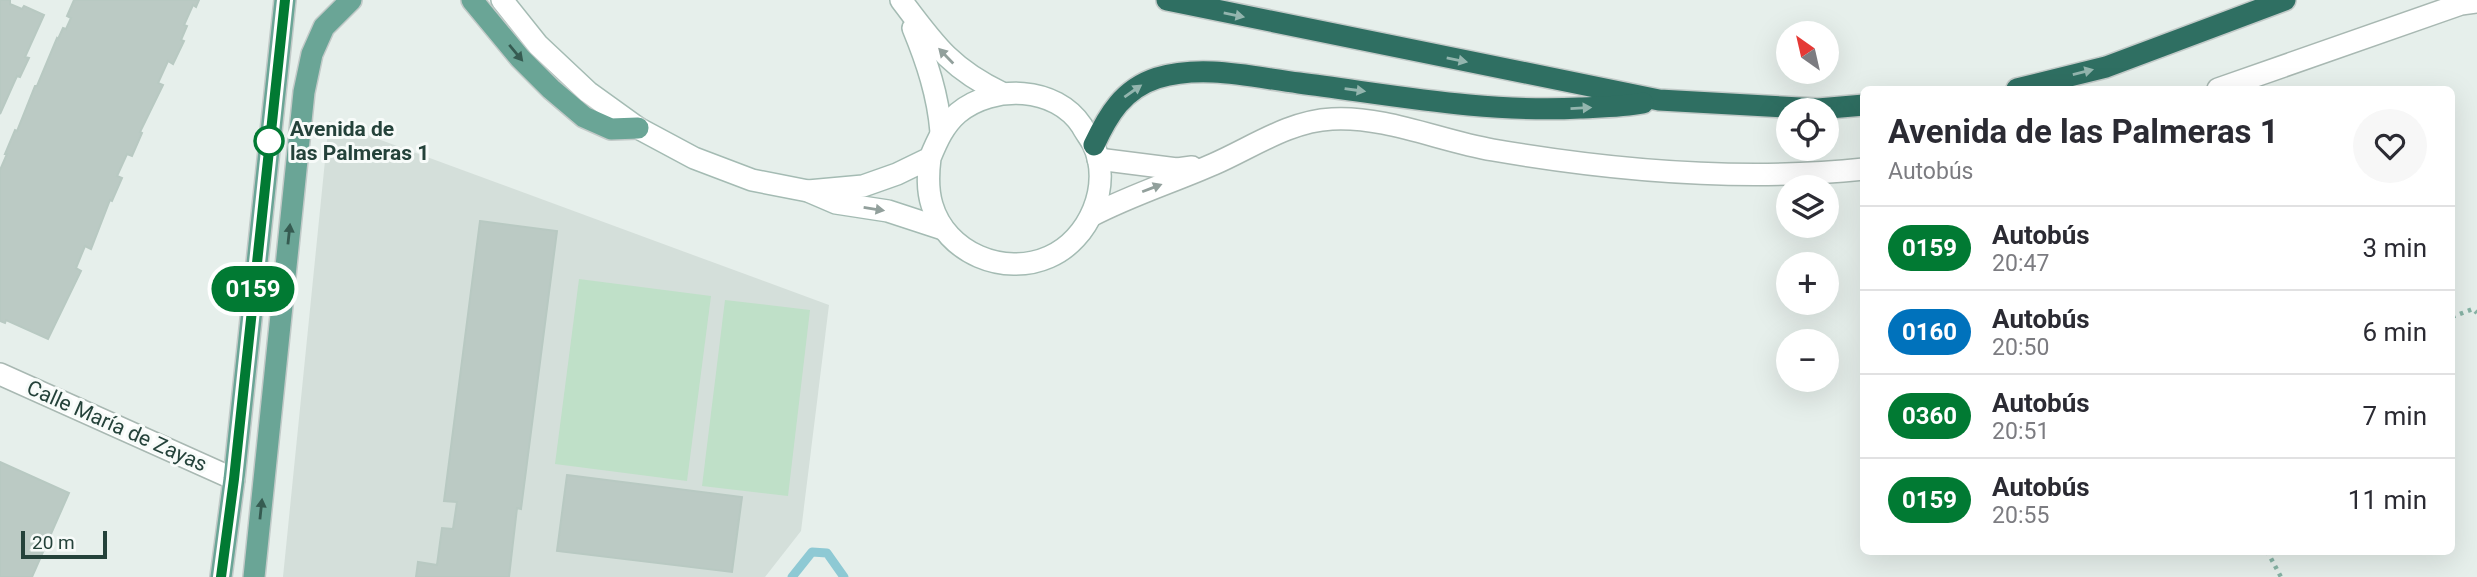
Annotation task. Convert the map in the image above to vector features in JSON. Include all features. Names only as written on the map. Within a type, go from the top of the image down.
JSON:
[{"type":"highway","points":[[1167,0],[1659,100],[1818,109],[1860,105]]},
{"type":"highway","points":[[2029,86],[2106,66],[2285,0]]},
{"type":"highway","points":[[1096,152],[1117,104],[1134,88],[1156,79],[1202,70],[1437,102],[1541,110],[1628,106],[1659,100]]},
{"type":"main road","points":[[221,577],[234,479],[285,0]]},
{"type":"main road","points":[[254,577],[304,92],[312,54],[324,27],[351,0]]},
{"type":"main road","points":[[472,0],[520,58],[584,117],[611,129],[638,128]]},
{"type":"street","points":[[901,0],[953,64],[974,80],[1002,93]]},
{"type":"street","points":[[901,0],[931,76],[938,102],[941,132]]},
{"type":"street","points":[[503,1],[538,45],[587,92],[638,128],[694,158],[751,180],[808,191],[836,203],[888,211],[943,229]]},
{"type":"street","points":[[2227,86],[2461,4],[2477,2]]},
{"type":"street","points":[[1002,93],[1030,94],[1057,104],[1078,121],[1096,152],[1100,188],[1091,216],[1074,240],[1049,257],[1021,265],[991,262],[964,249],[943,229],[932,206],[927,182],[930,158],[941,132],[957,113],[979,100],[1002,93]]},
{"type":"street","points":[[1091,216],[1215,164],[1295,126],[1332,119],[1377,122],[1499,151],[1649,171],[1804,175],[1860,169]]},
{"type":"street","points":[[1096,152],[1177,169],[1215,164]]},
{"type":"street","points":[[808,191],[863,186],[930,158]]},
{"type":"street","name":"Calle María de Zayas","points":[[0,374],[234,479]]},
{"type":"path","points":[[2455,316],[2473,309],[2477,313]]},
{"type":"path","points":[[2269,555],[2281,577]]},
{"type":"shaded area","points":[[329,121],[829,305],[801,531],[765,577],[283,577]]},
{"type":"green space","points":[[579,279],[711,296],[687,481],[555,464]]},
{"type":"green space","points":[[725,300],[810,310],[788,496],[702,486]]},
{"type":"building","points":[[0,0],[10,0],[10,4],[22,9],[24,6],[44,15],[25,57],[29,58],[20,77],[17,76],[0,114]]},
{"type":"building","points":[[74,0],[199,0],[196,7],[193,5],[184,25],[187,26],[181,40],[184,41],[173,64],[168,61],[158,83],[163,85],[140,132],[142,133],[132,156],[127,154],[117,176],[122,178],[112,201],[110,200],[91,249],[85,246],[76,268],[81,271],[48,339],[6,320],[5,323],[0,321],[0,170],[57,38],[63,28],[66,29],[71,18],[67,16]]},
{"type":"building","points":[[480,221],[557,231],[521,509],[517,508],[509,577],[416,577],[418,562],[437,565],[442,528],[453,529],[457,502],[444,501]]},
{"type":"building","points":[[0,462],[69,493],[32,577],[0,577]]},
{"type":"building","points":[[567,475],[742,497],[732,572],[557,551]]},
{"type":"waterway","points":[[792,577],[812,552],[827,553],[844,577]]},
{"type":"bus line","name":"0159","points":[[221,577],[234,479],[285,0]]},
{"type":"place","name":"Avenida de las Palmeras 1","points":[[269,141]]}]
